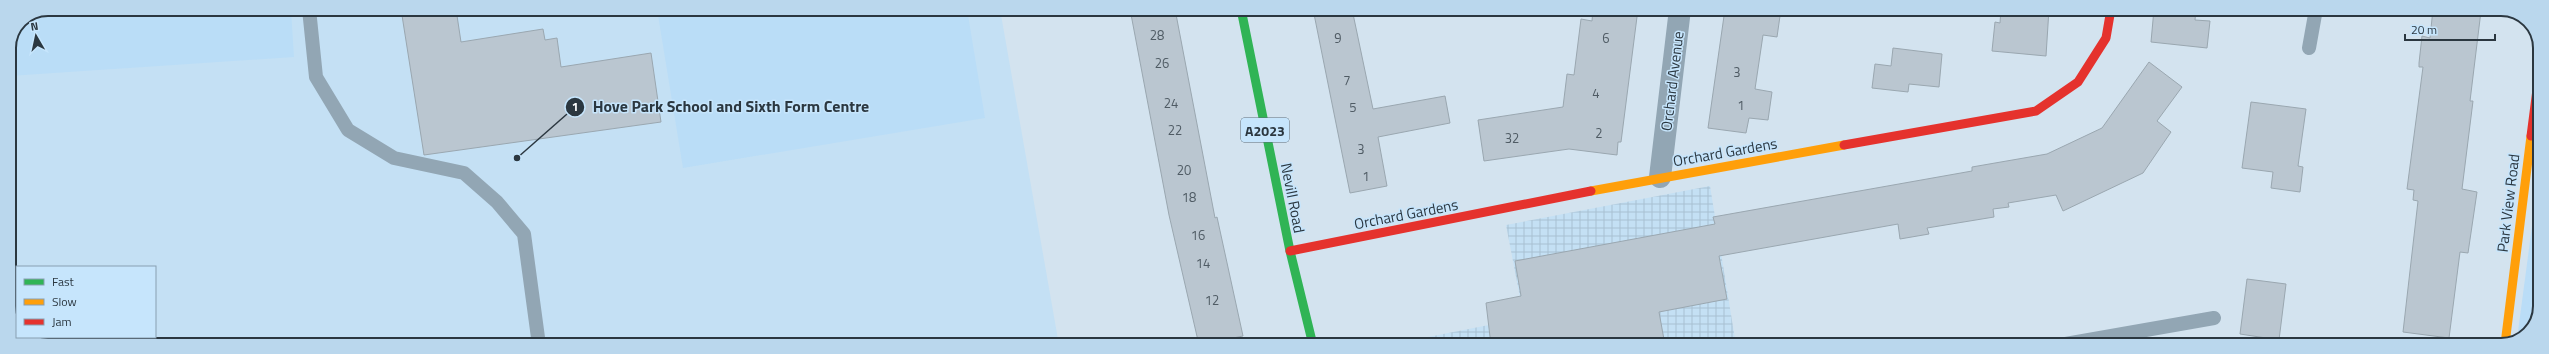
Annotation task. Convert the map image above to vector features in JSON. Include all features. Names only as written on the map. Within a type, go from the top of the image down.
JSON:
[{"type":"street","name":"Nevill Road","points":[[1242,16],[1290,251],[1311,338]]},
{"type":"street","name":"Orchard Avenue","points":[[1660,178],[1679,16]]},
{"type":"street","name":"Orchard Gardens","points":[[1290,251],[1660,178],[2036,111],[2078,82],[2106,38],[2110,16]]},
{"type":"street","name":"Park View Road","points":[[2506,338],[2533,122]]},
{"type":"lane","points":[[310,16],[316,77],[348,130],[394,158],[464,173],[497,202],[524,234],[538,338]]},
{"type":"lane","points":[[2309,48],[2315,16]]},
{"type":"lane","points":[[2100,338],[2214,318]]},
{"type":"shaded area","points":[[48,16],[1001,16],[1058,338],[156,338],[156,266],[16,266],[16,48],[18,36],[21,30],[30,21],[36,18]]},
{"type":"shaded area","points":[[48,16],[291,16],[294,57],[16,76],[16,48],[18,36],[21,30],[30,21],[36,18]]},
{"type":"shaded area","points":[[658,16],[968,16],[985,118],[683,168]]},
{"type":"shaded area","points":[[1710,186],[1735,338],[1423,338],[1524,318],[1506,225]]},
{"type":"shaded area","points":[[2533,219],[2533,310],[2530,320],[2518,333]]},
{"type":"building","points":[[402,16],[457,16],[461,42],[543,29],[545,40],[557,38],[561,67],[651,53],[661,122],[424,155]]},
{"type":"building","points":[[1131,16],[1176,16],[1215,218],[1217,217],[1243,336],[1233,338],[1197,338],[1169,215]]},
{"type":"building","points":[[1314,16],[1353,16],[1373,109],[1445,96],[1450,123],[1378,137],[1387,186],[1350,193]]},
{"type":"building","points":[[1592,16],[1637,16],[1621,142],[1618,142],[1617,155],[1569,149],[1484,161],[1478,120],[1563,107],[1567,74],[1574,75],[1581,19],[1592,21]]},
{"type":"building","points":[[1724,16],[1780,16],[1777,37],[1763,35],[1755,89],[1772,92],[1768,120],[1749,118],[1746,133],[1708,128]]},
{"type":"building","points":[[2000,16],[2049,16],[2046,56],[1992,51],[1995,22],[2000,23]]},
{"type":"building","points":[[2153,16],[2195,16],[2195,20],[2210,21],[2207,48],[2151,42]]},
{"type":"building","points":[[2432,16],[2480,16],[2470,101],[2473,101],[2462,189],[2477,192],[2468,253],[2460,252],[2449,338],[2403,332],[2418,201],[2413,200],[2414,190],[2407,189],[2423,67],[2419,67],[2422,36],[2430,38]]},
{"type":"building","points":[[1893,48],[1942,54],[1939,87],[1909,84],[1908,92],[1872,88],[1875,64],[1891,66]]},
{"type":"building","points":[[2149,62],[2182,87],[2157,121],[2171,132],[2143,173],[2063,211],[2056,195],[2008,203],[2009,207],[1993,209],[1994,217],[1927,228],[1929,234],[1900,239],[1898,224],[1719,256],[1727,299],[1659,312],[1664,338],[1490,338],[1486,303],[1521,296],[1515,261],[1715,224],[1713,217],[1972,171],[1972,167],[2047,154],[2102,128]]},
{"type":"building","points":[[2251,102],[2306,109],[2298,166],[2303,167],[2300,192],[2271,188],[2273,172],[2242,168]]},
{"type":"building","points":[[2247,279],[2286,284],[2279,338],[2266,338],[2240,334]]},
{"type":"traffic: fast","points":[[1242,16],[1290,251],[1311,338]]},
{"type":"traffic: slow","points":[[2506,338],[2531,136]]},
{"type":"traffic: slow","points":[[1591,191],[1844,145]]},
{"type":"traffic: jam","points":[[1844,145],[2036,111],[2078,82],[2106,38],[2110,16]]},
{"type":"traffic: jam","points":[[2531,136],[2533,120]]},
{"type":"traffic: jam","points":[[1290,251],[1591,191]]},
{"type":"place","name":"Hove Park School and Sixth Form Centre","points":[[517,158]]}]
